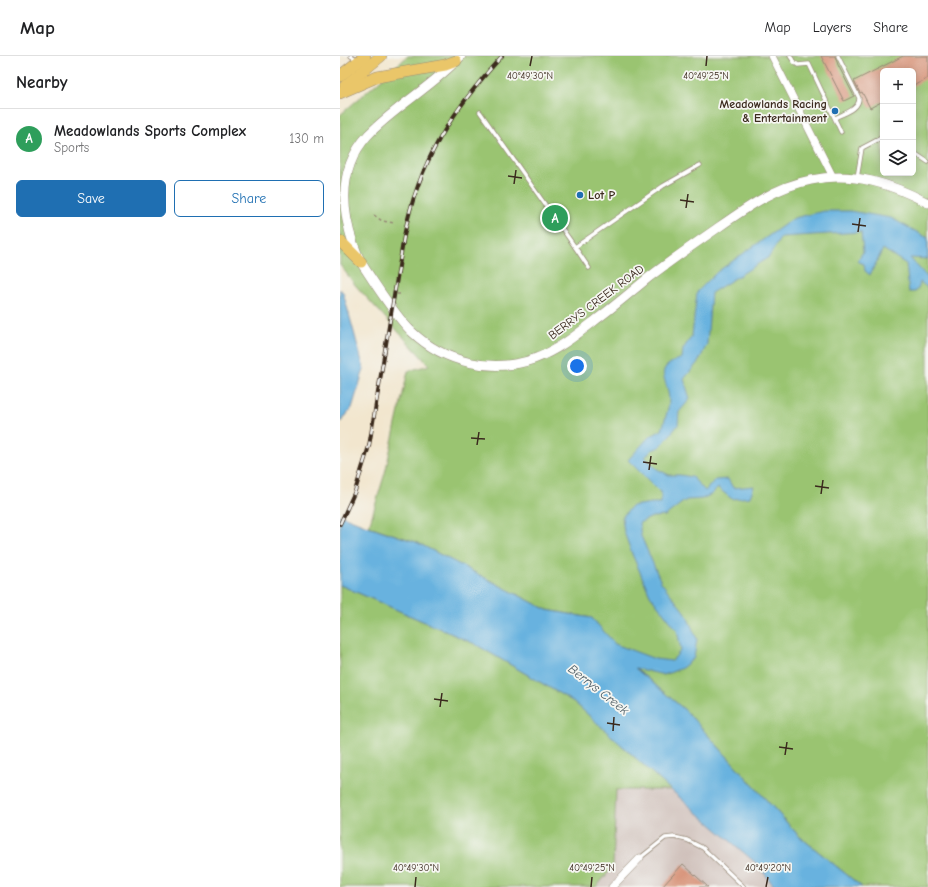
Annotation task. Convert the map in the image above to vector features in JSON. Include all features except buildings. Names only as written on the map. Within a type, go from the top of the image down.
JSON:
[{"type":"main road","points":[[340,91],[381,56]]},
{"type":"main road","points":[[340,76],[358,58]]},
{"type":"main road","points":[[340,91],[377,77],[445,64],[459,58]]},
{"type":"main road","points":[[340,241],[361,262]]},
{"type":"street","points":[[772,56],[833,177]]},
{"type":"street","name":"BERRYS CREEK ROAD","points":[[459,58],[368,134],[351,157],[343,182],[342,208],[346,227],[361,262],[404,323],[417,337],[433,348],[450,357],[469,363],[488,365],[515,364],[541,356],[562,345],[689,247],[757,201],[794,184],[833,177],[858,178],[890,186],[928,203]]},
{"type":"street","points":[[612,887],[640,858]]},
{"type":"lane","points":[[790,56],[798,65],[809,64],[841,132]]},
{"type":"lane","points":[[835,118],[855,107],[859,103],[859,98],[838,56]]},
{"type":"lane","points":[[480,112],[589,268]]},
{"type":"lane","points":[[858,178],[862,148],[880,139]]},
{"type":"lane","points":[[916,154],[928,162]]},
{"type":"lane","points":[[575,247],[663,186],[700,165]]},
{"type":"lane","points":[[640,858],[665,838],[674,837],[687,840],[703,848],[744,887]]},
{"type":"path","points":[[374,215],[382,221],[395,223]]},
{"type":"shaded area","points":[[616,790],[671,790],[757,864],[775,887],[596,887],[613,867]]},
{"type":"green space","points":[[408,56],[928,56],[928,887],[862,887],[799,836],[686,711],[634,667],[592,618],[547,610],[416,542],[369,526],[385,473],[408,371],[429,365],[356,286],[340,265],[340,115]]},
{"type":"green space","points":[[340,585],[475,644],[574,702],[671,790],[616,790],[613,867],[596,887],[340,887]]},
{"type":"water","name":"Berrys Creek","points":[[824,211],[850,211],[891,218],[928,238],[928,259],[910,258],[928,278],[928,288],[920,282],[919,287],[915,292],[909,292],[906,264],[883,249],[870,275],[865,271],[864,264],[857,261],[863,252],[861,232],[781,237],[769,257],[711,293],[707,344],[699,361],[684,379],[690,399],[679,412],[678,425],[660,447],[652,450],[645,457],[657,469],[669,475],[692,477],[705,491],[715,480],[728,479],[733,488],[754,486],[750,497],[732,499],[718,488],[712,494],[702,499],[687,500],[683,502],[665,516],[652,517],[639,523],[641,536],[661,582],[686,614],[697,639],[694,658],[682,668],[664,675],[635,668],[686,711],[799,836],[862,887],[775,887],[757,864],[671,790],[574,702],[475,644],[340,585],[340,515],[416,542],[547,610],[592,618],[615,644],[655,659],[672,661],[681,650],[677,630],[650,595],[624,532],[622,517],[632,506],[661,503],[661,493],[628,460],[649,437],[662,430],[669,400],[664,370],[672,362],[682,358],[683,349],[692,336],[697,292],[717,272],[794,218]]},
{"type":"water","points":[[340,289],[343,292],[364,369],[352,408],[340,423]]},
{"type":"railway","points":[[340,524],[355,491],[369,446],[404,236],[410,209],[418,184],[428,161],[453,118],[467,97],[502,56]]},
{"type":"place","name":"Meadowlands Racing & Entertainment","points":[[835,111]]},
{"type":"place","name":"Lot P","points":[[580,195]]},
{"type":"place","name":"Meadowlands Sports Complex","points":[[555,218]]}]
